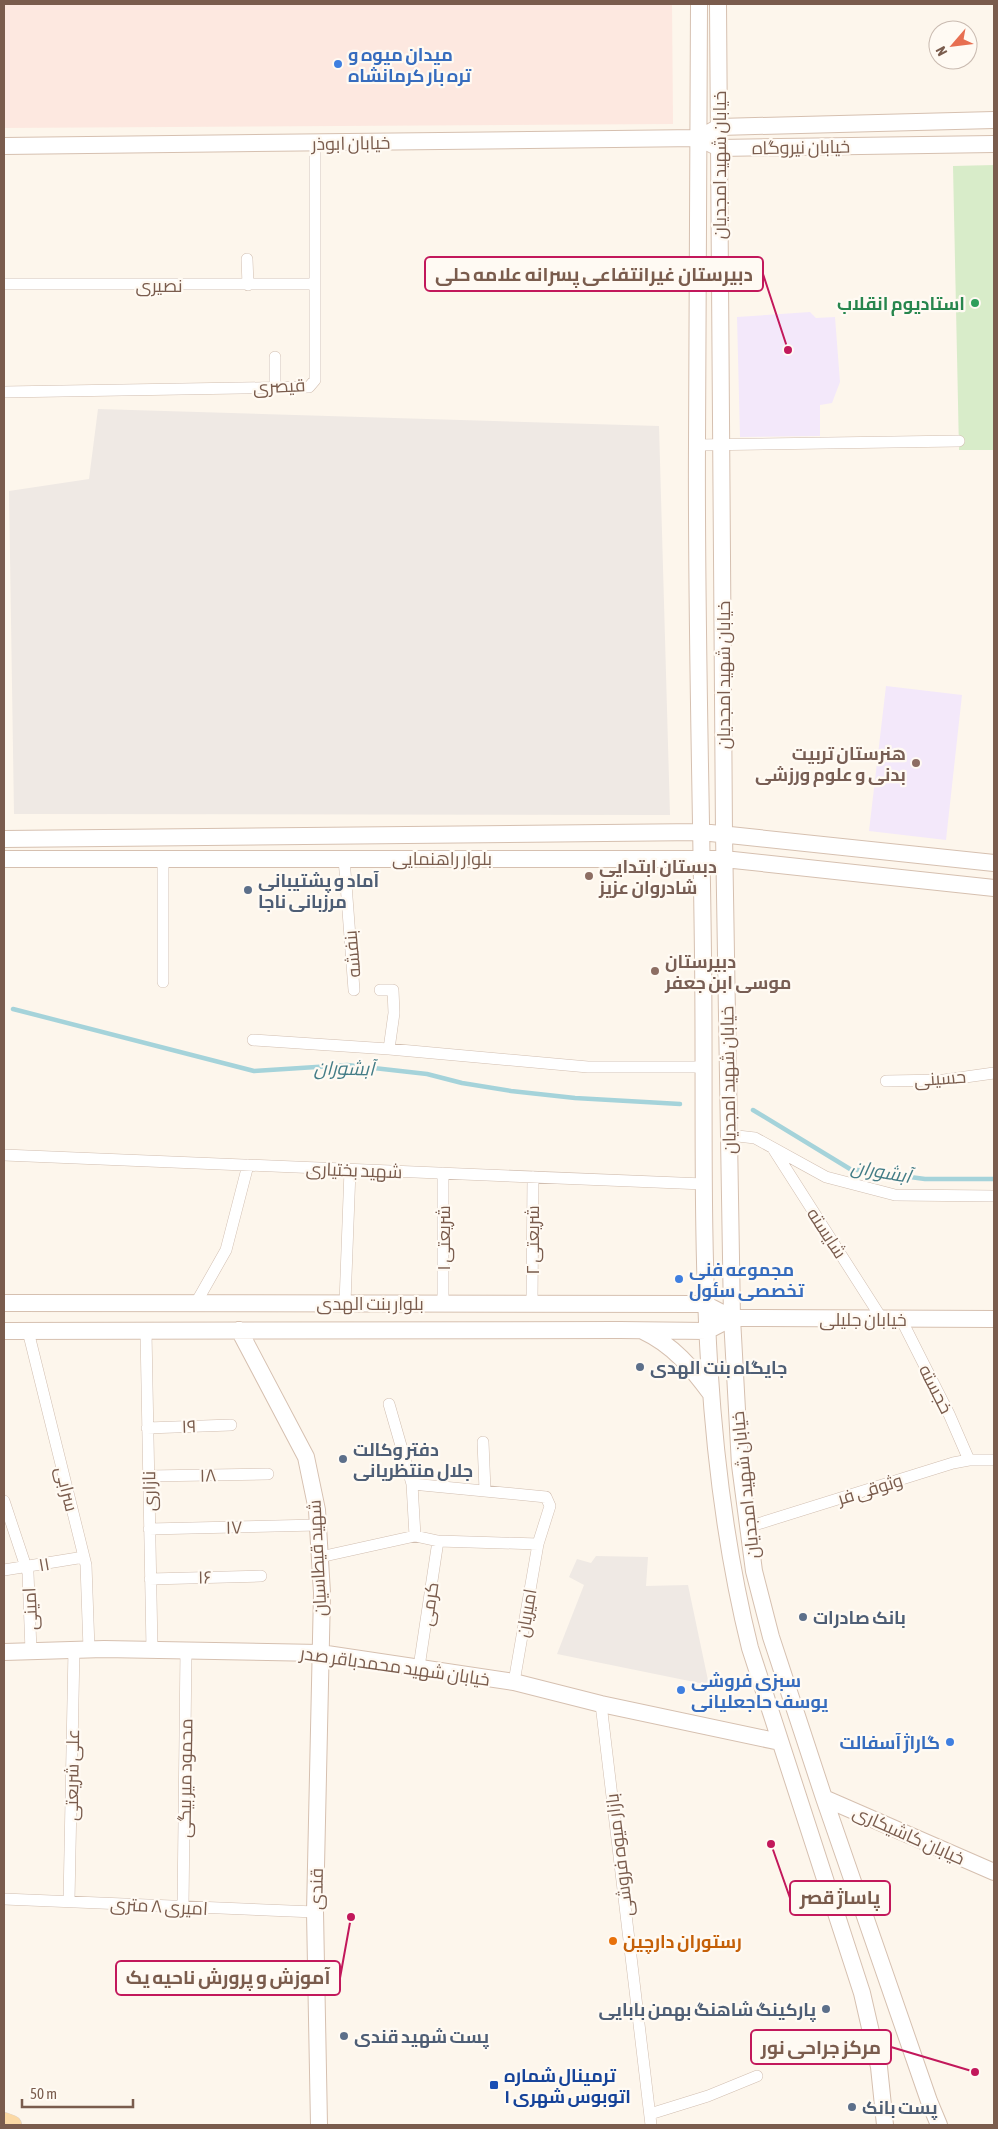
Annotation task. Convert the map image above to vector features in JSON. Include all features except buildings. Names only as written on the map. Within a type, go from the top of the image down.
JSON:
[{"type":"main road","name":"خیابان شهید امجدیان","points":[[699,4],[697,445],[700,832],[705,1304],[711,1394],[725,1527],[736,1592],[750,1648],[862,1993],[879,2067],[885,2125]]},
{"type":"main road","name":"خیابان شهید امجدیان","points":[[718,4],[724,859],[732,1318],[740,1465],[754,1571],[771,1637],[824,1798],[939,2125]]},
{"type":"main road","name":"خیابان نیروگاه","points":[[699,138],[719,126],[994,120]]},
{"type":"main road","name":"خیابان نیروگاه","points":[[699,138],[719,148],[994,144]]},
{"type":"main road","name":"خیابان ابوذر","points":[[4,146],[315,144],[699,138]]},
{"type":"main road","name":"بلوار راهنمایی","points":[[4,840],[700,832],[994,863]]},
{"type":"main road","name":"بلوار راهنمایی","points":[[4,859],[724,859],[994,888]]},
{"type":"main road","name":"بلوار بنت الهدی","points":[[4,1303],[705,1304],[732,1318]]},
{"type":"main road","points":[[403,1303],[403,1330]]},
{"type":"main road","name":"خیابان جلیلی","points":[[732,1318],[994,1319]]},
{"type":"main road","points":[[707,1331],[732,1318]]},
{"type":"main road","name":"شهید قیطاسیان","points":[[239,1330],[306,1457],[317,1510],[322,1592],[320,1652]]},
{"type":"main road","points":[[638,1330],[663,1342],[675,1352],[687,1363],[711,1394]]},
{"type":"main road","name":"بلوار بنت الهدی","points":[[4,1331],[707,1331]]},
{"type":"main road","name":"خیابان شهید محمدباقر صدر","points":[[4,1652],[152,1649],[320,1652],[514,1682],[601,1704],[780,1742]]},
{"type":"main road","name":"قندی","points":[[319,2125],[315,1912],[320,1652]]},
{"type":"main road","name":"خیابان کاشیکاری","points":[[824,1798],[994,1872]]},
{"type":"main road","points":[[929,2101],[933,2125]]},
{"type":"main road","points":[[4,2122],[12,2125]]},
{"type":"street","name":"قیصری","points":[[4,392],[309,387],[314,384],[315,144]]},
{"type":"street","points":[[247,259],[248,285]]},
{"type":"street","name":"نصیری","points":[[4,284],[314,284]]},
{"type":"street","points":[[275,358],[275,387]]},
{"type":"street","points":[[697,445],[959,441]]},
{"type":"street","name":"بنفشه","points":[[344,858],[354,990]]},
{"type":"street","points":[[163,859],[163,982]]},
{"type":"street","name":"بنفشه","points":[[380,990],[393,990],[394,1014],[389,1049]]},
{"type":"street","points":[[253,1040],[389,1049],[588,1066],[703,1067]]},
{"type":"street","name":"حسینی","points":[[886,1082],[944,1080],[994,1073]]},
{"type":"street","points":[[729,1135],[755,1138],[826,1177],[895,1195],[994,1196]]},
{"type":"street","name":"شایسته","points":[[772,1148],[882,1319]]},
{"type":"street","name":"شهید بختیاری","points":[[4,1155],[704,1184]]},
{"type":"street","points":[[196,1303],[226,1250],[248,1165]]},
{"type":"street","points":[[345,1303],[350,1170]]},
{"type":"street","name":"شریعتی ۱","points":[[443,1173],[443,1303]]},
{"type":"street","name":"شریعتی ۲","points":[[532,1303],[533,1177]]},
{"type":"street","name":"خجسته","points":[[901,1319],[949,1414],[969,1460]]},
{"type":"street","name":"سرابی","points":[[28,1332],[84,1557],[81,1649]]},
{"type":"street","name":"نازاری","points":[[146,1332],[152,1649]]},
{"type":"street","points":[[389,1404],[412,1484],[416,1536]]},
{"type":"street","name":"۱۹","points":[[148,1428],[231,1425]]},
{"type":"street","points":[[412,1484],[485,1490],[483,1442]]},
{"type":"street","name":"وثوقی فر","points":[[748,1527],[969,1460],[994,1460]]},
{"type":"street","name":"۱۸","points":[[148,1476],[268,1474]]},
{"type":"street","name":"امیریان","points":[[485,1490],[546,1497],[549,1500],[550,1506],[538,1544],[514,1682]]},
{"type":"street","name":"امینی","points":[[4,1500],[28,1573],[31,1651]]},
{"type":"street","name":"۱۷","points":[[149,1528],[318,1525]]},
{"type":"street","points":[[320,1557],[416,1536],[438,1541],[538,1544]]},
{"type":"street","name":"کرمی","points":[[419,1667],[438,1541]]},
{"type":"street","name":"۱۱","points":[[4,1570],[84,1557]]},
{"type":"street","name":"۱۶","points":[[150,1578],[261,1576]]},
{"type":"street","name":"علی شریعتی","points":[[69,1901],[81,1649]]},
{"type":"street","name":"محمود میر بیگی","points":[[183,1907],[186,1650]]},
{"type":"street","name":"بازار میوه فروشی","points":[[601,1704],[651,2119]]},
{"type":"street","name":"امیری ۸ متری","points":[[4,1899],[315,1912]]},
{"type":"street","points":[[651,2119],[757,2076]]},
{"type":"shaded area","name":"میدان میوه و تره بار کرمانشاه","points":[[4,4],[672,4],[673,124],[4,128]]},
{"type":"shaded area","points":[[810,312],[816,318],[835,317],[840,382],[832,403],[820,405],[820,436],[740,437],[737,317]]},
{"type":"shaded area","points":[[98,409],[659,426],[670,815],[14,814],[9,491],[89,479]]},
{"type":"shaded area","name":"هنرستان تربیت بدنی و علوم ورزشی","points":[[886,686],[962,695],[946,840],[869,831]]},
{"type":"shaded area","points":[[596,1556],[648,1557],[646,1586],[688,1585],[709,1685],[557,1654],[584,1585],[569,1577],[577,1559],[591,1563]]},
{"type":"green space","name":"استادیوم انقلاب","points":[[994,165],[994,450],[959,450],[953,166]]},
{"type":"waterway","name":"آبشوران","points":[[13,1009],[254,1071],[347,1065],[427,1074],[462,1083],[511,1091],[575,1098],[680,1104]]},
{"type":"waterway","name":"آبشوران","points":[[753,1110],[850,1169],[925,1179],[994,1179]]},
{"type":"place","name":"میدان میوه و تره بار کرمانشاه","points":[[338,64]]},
{"type":"place","name":"استادیوم انقلاب","points":[[975,303]]},
{"type":"place","name":"دبیرستان غیرانتفاعی پسرانه علامه حلی","points":[[788,350]]},
{"type":"place","name":"هنرستان تربیت بدنی و علوم ورزشی","points":[[916,763]]},
{"type":"place","name":"دبستان ابتدایی شادروان عزیز","points":[[589,876]]},
{"type":"place","name":"آماد و پشتیبانی مرزبانی ناجا","points":[[248,890]]},
{"type":"place","name":"دبیرستان موسی ابن جعفر","points":[[655,971]]},
{"type":"place","name":"مجموعه فنی تخصصی سئول","points":[[679,1279]]},
{"type":"place","name":"جایگاه بنت الهدی","points":[[640,1367]]},
{"type":"place","name":"دفتر وکالت جلال منتظریانی","points":[[343,1459]]},
{"type":"place","name":"بانک صادرات","points":[[803,1617]]},
{"type":"place","name":"سبزی فروشی یوسف حاجعلیانی","points":[[681,1690]]},
{"type":"place","name":"گاراژ آسفالت","points":[[950,1742]]},
{"type":"place","name":"پاساژ قصر","points":[[771,1844]]},
{"type":"place","name":"آموزش و پرورش ناحیه یک","points":[[351,1917]]},
{"type":"place","name":"رستوران دارچین","points":[[613,1941]]},
{"type":"place","name":"پارکینگ شاهنگ بهمن بابایی","points":[[826,2009]]},
{"type":"place","name":"پست شهید قندی","points":[[344,2036]]},
{"type":"place","name":"مرکز جراحی نور","points":[[975,2072]]},
{"type":"place","name":"ترمینال شماره ۱ اتوبوس شهری","points":[[494,2085]]},
{"type":"place","name":"پست بانک","points":[[852,2107]]}]
